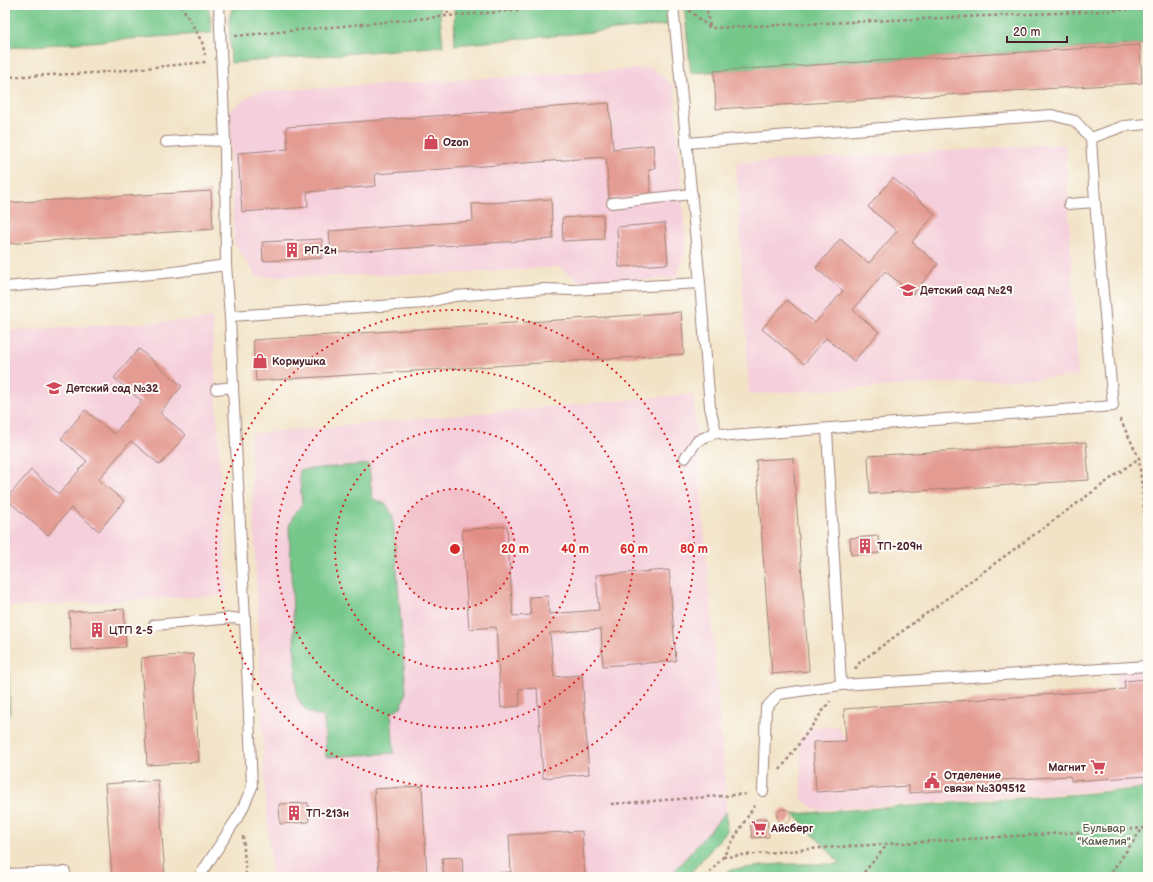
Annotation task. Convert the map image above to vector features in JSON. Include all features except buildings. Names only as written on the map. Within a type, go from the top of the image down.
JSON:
[{"type":"lane","points":[[199,877],[241,812],[252,787],[230,316],[226,266],[225,141],[219,5]]},
{"type":"lane","points":[[673,5],[692,194],[710,407],[716,432]]},
{"type":"lane","points":[[685,458],[697,441],[716,432],[730,436],[826,430],[1114,406],[1094,202],[1091,138],[1075,121],[1052,115],[686,143]]},
{"type":"lane","points":[[1091,138],[1124,126],[1148,124]]},
{"type":"lane","points":[[166,142],[197,140],[225,141]]},
{"type":"lane","points":[[612,203],[692,194]]},
{"type":"lane","points":[[1069,204],[1094,202]]},
{"type":"lane","points":[[5,287],[226,266]]},
{"type":"lane","points":[[230,316],[425,302],[455,296],[543,289],[573,290],[700,283]]},
{"type":"lane","points":[[216,389],[233,387]]},
{"type":"lane","points":[[826,430],[841,686]]},
{"type":"lane","points":[[154,625],[233,618],[245,620]]},
{"type":"lane","points":[[763,792],[766,708],[779,694],[841,686],[1148,666]]},
{"type":"lane","points":[[5,874],[65,872],[66,877]]},
{"type":"path","points":[[181,5],[202,42],[206,62]]},
{"type":"path","points":[[447,5],[448,16]]},
{"type":"path","points":[[206,62],[220,38],[448,16],[582,5]]},
{"type":"path","points":[[706,5],[710,28]]},
{"type":"path","points":[[688,10],[710,28],[1148,9]]},
{"type":"path","points":[[5,77],[94,73],[206,62]]},
{"type":"path","points":[[1114,406],[1139,458],[1148,552]]},
{"type":"path","points":[[841,686],[860,662],[1139,458]]},
{"type":"path","points":[[611,804],[763,792]]},
{"type":"path","points":[[241,812],[246,877]]},
{"type":"path","points":[[723,857],[821,848],[1148,828]]},
{"type":"path","points":[[1108,877],[1142,829]]},
{"type":"path","points":[[860,877],[887,844]]},
{"type":"shaded area","points":[[652,68],[674,86],[686,248],[676,278],[582,283],[559,267],[444,274],[257,277],[234,243],[229,110],[256,92]]},
{"type":"shaded area","name":"Детский сад №29","points":[[1065,144],[1078,376],[749,394],[736,163]]},
{"type":"shaded area","points":[[212,319],[227,595],[5,607],[5,331]]},
{"type":"shaded area","points":[[693,394],[726,796],[726,812],[669,877],[272,877],[265,790],[250,434]]},
{"type":"shaded area","points":[[1148,670],[1148,787],[817,810],[802,800],[800,739],[810,728],[838,726],[846,741],[1125,690],[1115,683],[1115,678],[1122,671]]},
{"type":"green space","points":[[205,5],[209,9],[212,33],[5,48],[5,6]]},
{"type":"green space","points":[[233,5],[439,5],[443,46],[231,63],[229,20]]},
{"type":"green space","points":[[454,5],[666,5],[667,25],[455,45]]},
{"type":"green space","points":[[684,5],[1148,5],[1148,44],[691,73]]},
{"type":"green space","points":[[369,464],[372,498],[387,505],[393,516],[406,692],[402,706],[391,713],[394,753],[326,757],[324,717],[308,712],[297,697],[289,527],[294,514],[302,504],[299,470]]},
{"type":"green space","points":[[5,672],[9,674],[10,712],[5,719]]},
{"type":"green space","name":"Бульвар \"Камелия\"","points":[[1148,788],[1148,877],[1013,877],[1011,873],[959,877],[723,877],[729,870],[779,864],[841,864],[794,814],[1083,794]]},
{"type":"green space","points":[[726,812],[727,831],[687,877],[669,877]]},
{"type":"place","name":"Ozon","points":[[431,142]]},
{"type":"place","name":"РП-2н","points":[[292,250]]},
{"type":"place","name":"Детский сад №29","points":[[908,290]]},
{"type":"place","name":"Кормушка","points":[[260,361]]},
{"type":"place","name":"Детский сад №32","points":[[54,388]]},
{"type":"place","name":"ТП-209н","points":[[865,546]]},
{"type":"place","name":"ЦТП 2-5","points":[[97,630]]},
{"type":"place","name":"Магнит","points":[[1098,767]]},
{"type":"place","name":"Отделение связи №309512","points":[[932,781]]},
{"type":"place","name":"ТП-213н","points":[[294,813]]},
{"type":"place","name":"Айсберг","points":[[759,828]]}]
